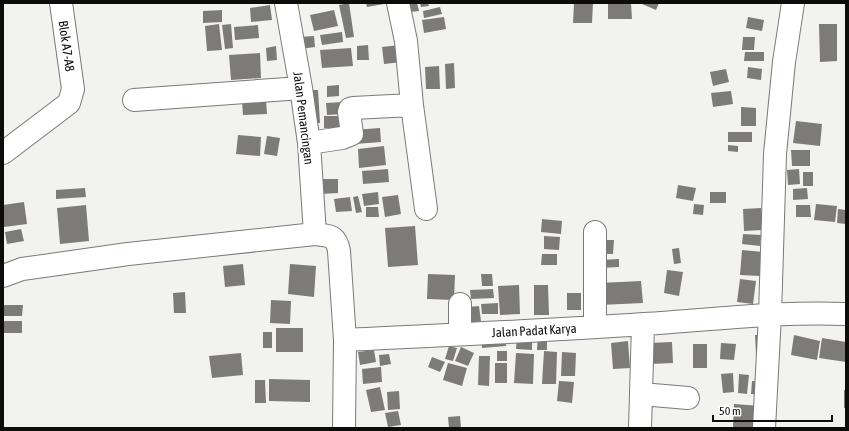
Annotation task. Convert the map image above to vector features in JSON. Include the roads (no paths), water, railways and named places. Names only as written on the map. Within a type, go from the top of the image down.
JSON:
[{"type":"street","name":"Blok A7-A8","points":[[3,153],[69,103],[73,89],[61,3]]},
{"type":"street","name":"Jalan Pemancingan","points":[[286,3],[309,143],[315,234]]},
{"type":"street","points":[[398,3],[406,41],[412,105],[426,209]]},
{"type":"street","points":[[764,428],[770,315],[775,154],[784,62],[793,3]]},
{"type":"street","points":[[134,100],[301,88]]},
{"type":"street","points":[[309,143],[342,138],[352,134],[349,112],[350,109],[412,105]]},
{"type":"street","points":[[595,232],[595,327]]},
{"type":"street","points":[[3,276],[22,269],[128,254],[315,234],[333,237],[338,242],[345,340],[344,428]]},
{"type":"street","points":[[460,304],[460,334]]},
{"type":"street","name":"Jalan Padat Karya","points":[[345,340],[595,327],[770,315],[817,313],[846,314]]},
{"type":"street","points":[[640,428],[643,324]]},
{"type":"street","points":[[641,394],[688,398]]}]
